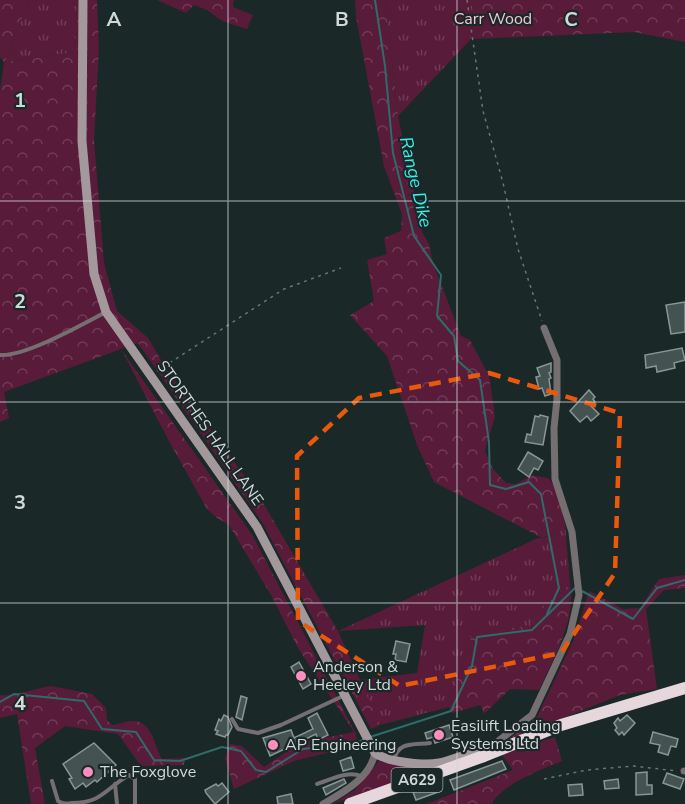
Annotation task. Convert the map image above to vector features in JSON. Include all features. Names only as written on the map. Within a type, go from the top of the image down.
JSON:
[{"type":"highway","name":"A629","points":[[350,804],[484,756],[561,725],[685,688]]},
{"type":"street","name":"STORTHES HALL LANE","points":[[83,0],[82,141],[94,274],[106,312],[152,374],[257,527],[374,750]]},
{"type":"street","points":[[374,750],[379,756],[394,760],[431,764],[475,752],[484,756],[486,747],[497,742],[532,715],[570,634],[579,595],[578,582],[572,532],[555,479],[554,428],[557,360],[544,328]]},
{"type":"street","points":[[323,804],[350,789],[362,777],[372,764],[374,750]]},
{"type":"lane","points":[[0,355],[9,356],[53,339],[106,312]]},
{"type":"lane","points":[[232,719],[238,729],[258,733],[281,725],[344,695]]},
{"type":"lane","points":[[394,760],[397,751],[402,746],[429,743]]},
{"type":"lane","points":[[317,784],[347,775],[355,774],[362,777]]},
{"type":"lane","points":[[52,781],[58,801],[63,804],[87,803],[97,802],[129,775],[135,779],[135,804]]},
{"type":"lane","points":[[116,784],[117,804]]},
{"type":"path","points":[[467,0],[483,111],[518,249],[544,328]]},
{"type":"path","points":[[152,374],[284,289],[341,268]]},
{"type":"path","points":[[544,779],[587,770],[633,766],[684,771]]},
{"type":"highlighted area","points":[[489,373],[620,413],[615,573],[561,653],[400,686],[298,621],[297,456],[359,398]]},
{"type":"green space","points":[[0,0],[29,0],[5,62],[75,52],[77,0],[97,0],[99,49],[94,140],[104,263],[117,311],[148,338],[165,367],[259,496],[338,631],[380,725],[371,729],[262,522],[138,343],[4,392],[9,418],[0,422],[0,92],[4,62],[0,57]]},
{"type":"green space","points":[[29,0],[77,0],[75,52],[5,62]]},
{"type":"green space","points":[[157,0],[234,0],[233,7],[253,15],[247,29],[222,21],[207,10],[194,5],[186,13]]},
{"type":"green space","points":[[355,0],[385,0],[398,116],[422,232],[429,244],[433,263],[461,336],[470,340],[489,376],[495,416],[485,451],[493,469],[506,483],[516,484],[532,475],[548,478],[555,486],[565,524],[558,531],[542,538],[434,482],[417,445],[387,356],[350,315],[374,301],[367,260],[387,254],[384,238],[401,231],[402,214],[384,166],[356,17]]},
{"type":"green space","points":[[385,0],[473,0],[471,39],[398,116]]},
{"type":"green space","name":"Carr Wood","points":[[473,0],[685,0],[685,42],[634,32],[471,39]]},
{"type":"green space","points":[[121,349],[253,536],[355,732],[358,745],[294,761],[234,789],[225,758],[230,744],[242,746],[264,767],[299,743],[354,732],[298,648],[271,595],[229,525],[207,509]]},
{"type":"green space","points":[[565,524],[570,584],[547,603],[531,626],[473,632],[449,707],[380,725],[359,680],[417,673],[425,625],[338,631],[538,538],[549,536]]},
{"type":"green space","points":[[685,575],[685,588],[664,590],[646,609],[657,689],[620,695],[507,741],[537,717],[575,637],[589,591],[623,609],[640,608],[659,579]]},
{"type":"green space","points":[[570,584],[570,612],[567,625],[539,690],[510,689],[484,714],[481,705],[452,713],[449,707],[473,632],[530,626],[547,603]]},
{"type":"green space","points":[[51,686],[92,694],[106,708],[107,720],[112,725],[131,721],[144,724],[162,759],[185,758],[184,765],[141,766],[118,734],[65,726],[35,748],[45,804],[31,804],[17,714],[0,718],[0,695],[12,695]]},
{"type":"green space","points":[[555,737],[562,761],[514,783],[497,796],[491,804],[426,804],[513,770],[501,754]]},
{"type":"green space","points":[[379,761],[440,768],[332,804],[355,790]]},
{"type":"building","points":[[685,302],[685,332],[671,334],[666,305]]},
{"type":"building","points":[[682,348],[685,360],[674,363],[675,368],[657,372],[656,366],[646,368],[645,355]]},
{"type":"building","points":[[551,363],[549,373],[551,378],[549,379],[551,394],[545,396],[542,388],[539,389],[536,377],[540,376],[537,368]]},
{"type":"building","points":[[589,390],[595,397],[593,399],[595,402],[591,406],[599,414],[591,421],[587,416],[580,422],[570,411]]},
{"type":"building","points":[[535,416],[548,417],[543,445],[525,442],[527,434],[531,435]]},
{"type":"building","points":[[528,452],[543,461],[538,470],[534,468],[529,477],[518,469]]},
{"type":"building","points":[[396,641],[410,644],[406,662],[395,660],[396,654],[393,654]]},
{"type":"building","name":"Anderson & Heeley Ltd","points":[[299,662],[311,684],[303,689],[291,667]]},
{"type":"building","points":[[241,696],[247,698],[242,720],[236,717]]},
{"type":"building","points":[[317,713],[328,735],[318,740],[316,734],[270,756],[263,738],[291,730],[294,738],[313,729],[308,718]]},
{"type":"building","points":[[224,715],[228,717],[232,727],[225,737],[216,734],[218,731],[215,730],[219,719],[221,721]]},
{"type":"building","points":[[627,715],[635,723],[624,735],[622,732],[619,735],[614,723],[618,718],[620,721]]},
{"type":"building","name":"Easilift Loading Systems Ltd","points":[[449,725],[453,737],[435,743],[433,737],[427,739],[425,733]]},
{"type":"building","points":[[653,732],[678,739],[676,747],[671,746],[668,755],[658,752],[660,745],[650,743]]},
{"type":"building","name":"The Foxglove","points":[[94,743],[116,765],[97,782],[95,780],[86,787],[83,783],[75,789],[69,779],[72,778],[63,764]]},
{"type":"building","points":[[351,757],[354,768],[343,771],[340,761]]},
{"type":"building","points":[[502,761],[506,769],[454,790],[450,780]]},
{"type":"building","points":[[647,772],[647,785],[652,785],[652,794],[636,795],[636,773]]},
{"type":"building","points":[[667,773],[684,779],[680,789],[663,783]]},
{"type":"building","points":[[344,779],[346,783],[326,795],[323,788]]},
{"type":"building","points":[[618,779],[619,788],[605,789],[604,781]]},
{"type":"building","points":[[222,783],[229,792],[215,804],[205,790]]},
{"type":"building","points":[[438,783],[441,791],[416,800],[413,792]]},
{"type":"building","points":[[582,784],[583,795],[569,796],[568,785]]},
{"type":"building","points":[[291,794],[293,804],[278,804],[277,797]]},
{"type":"waterway","name":"Range Dike","points":[[375,0],[385,66],[393,153],[414,236],[441,275],[437,316],[454,336],[458,361],[480,380],[489,442],[490,485],[506,489],[529,482],[541,494],[559,588],[547,614]]},
{"type":"waterway","points":[[582,591],[633,619],[657,588],[685,580]]},
{"type":"waterway","points":[[370,737],[451,711],[472,666],[477,637],[532,630],[575,588],[577,589]]},
{"type":"waterway","points":[[0,702],[14,694],[84,701],[102,729],[136,732],[154,760],[180,761],[222,747],[241,751],[256,770],[266,772],[303,749],[356,743],[365,739]]},
{"type":"place","name":"Anderson & Heeley Ltd","points":[[301,676]]},
{"type":"place","name":"Easilift Loading Systems Ltd","points":[[439,735]]},
{"type":"place","name":"AP Engineering","points":[[273,745]]},
{"type":"place","name":"The Foxglove","points":[[88,772]]}]
